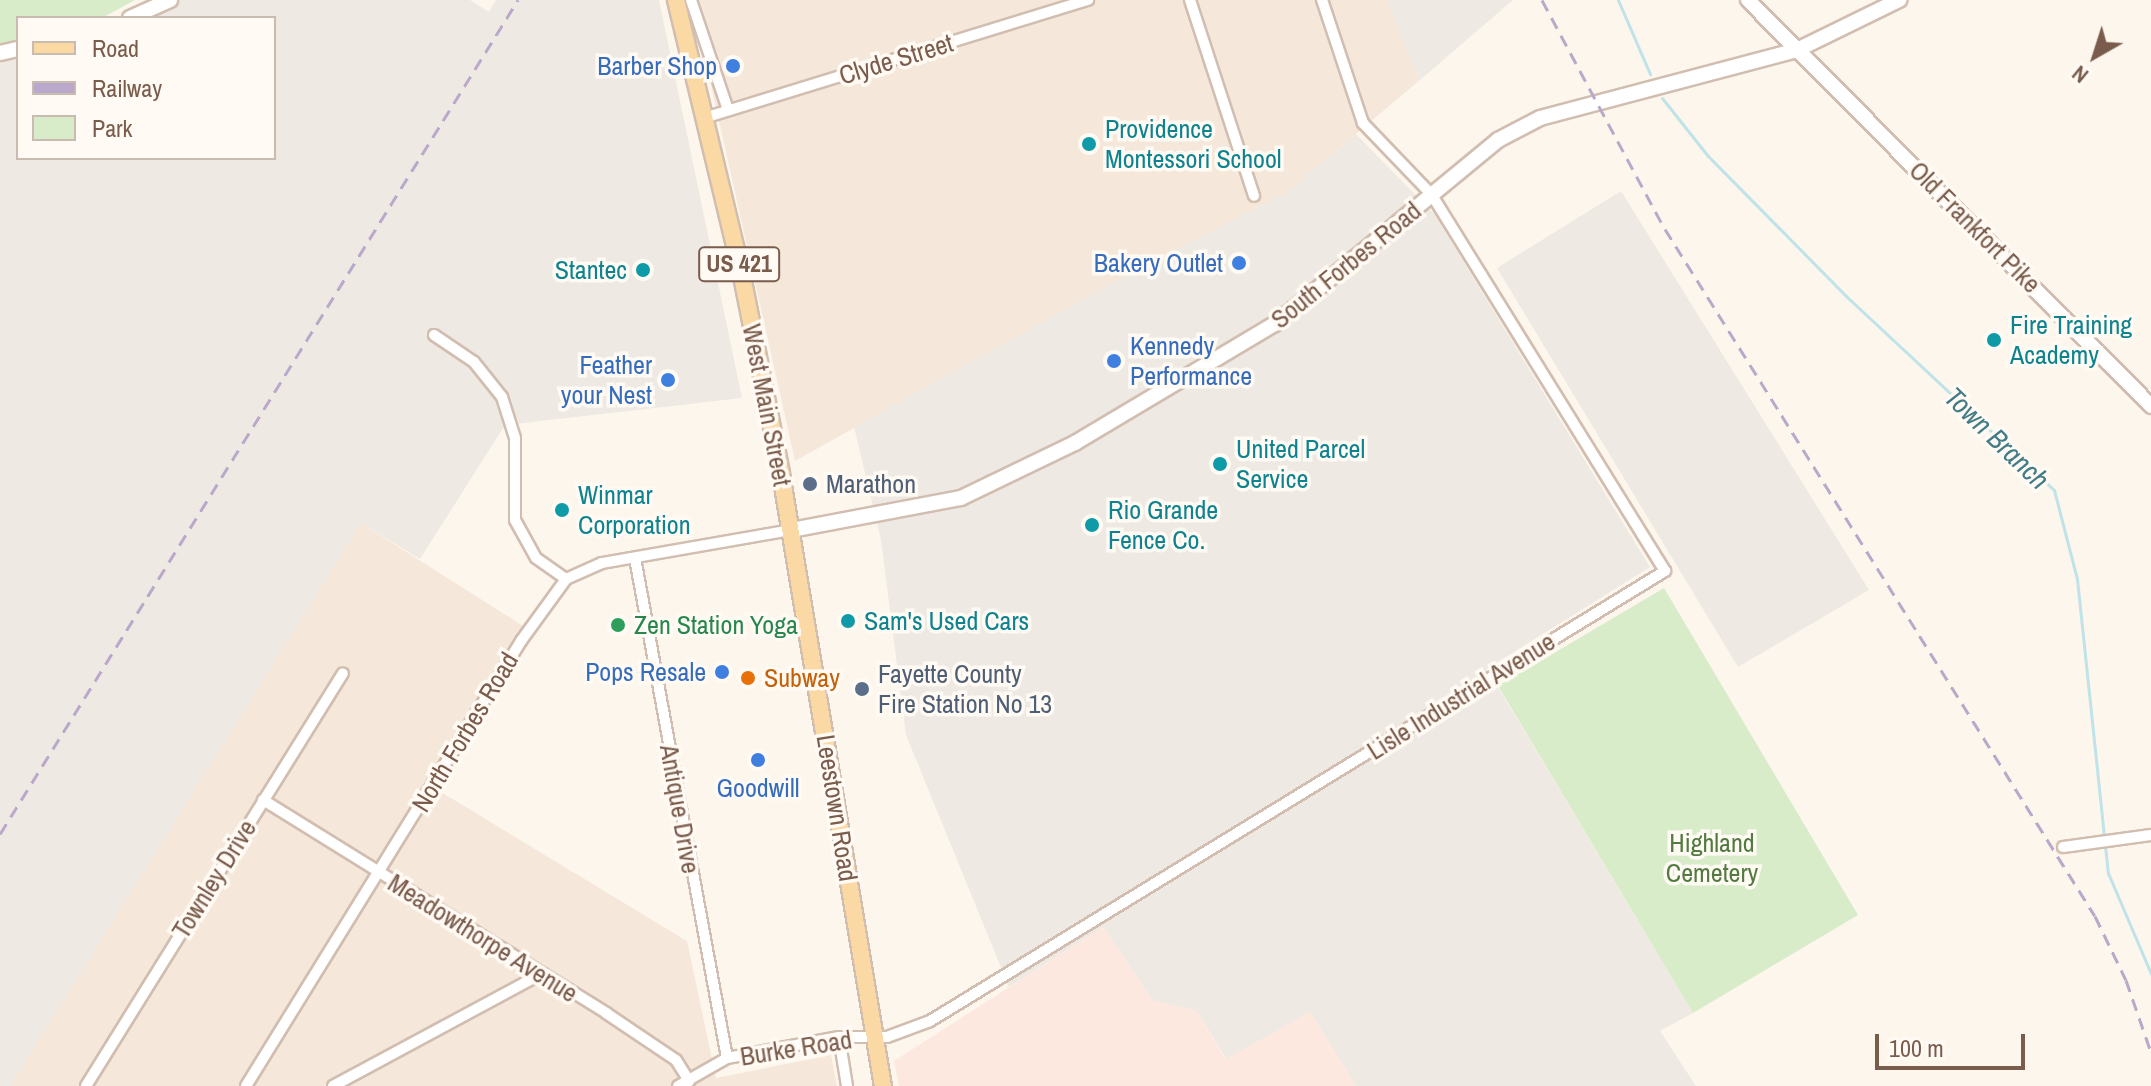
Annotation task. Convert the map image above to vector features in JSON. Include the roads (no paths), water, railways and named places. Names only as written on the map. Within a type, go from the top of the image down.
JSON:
[{"type":"main road","points":[[134,16],[170,0]]},
{"type":"main road","name":"West Main Street","points":[[676,0],[740,266],[791,530]]},
{"type":"main road","name":"Old Frankfort Pike","points":[[1748,0],[2151,406]]},
{"type":"main road","name":"South Forbes Road","points":[[791,530],[961,498],[1015,476],[1275,324],[1498,140],[1540,118],[1797,50],[1899,0]]},
{"type":"main road","name":"Leestown Road","points":[[791,530],[883,1086]]},
{"type":"street","points":[[691,0],[728,110]]},
{"type":"street","name":"Clyde Street","points":[[704,118],[1088,0]]},
{"type":"street","points":[[1190,0],[1254,196]]},
{"type":"street","points":[[1322,0],[1363,123],[1432,195]]},
{"type":"street","name":"Lisle Industrial Avenue","points":[[874,1038],[904,1032],[991,988],[1665,571],[1432,195]]},
{"type":"street","points":[[434,335],[474,362],[502,397],[515,438],[515,520],[536,558],[566,579],[585,567],[791,530]]},
{"type":"street","name":"Antique Drive","points":[[635,558],[727,1058]]},
{"type":"street","name":"North Forbes Road","points":[[246,1086],[521,641],[566,579]]},
{"type":"street","name":"Townley Drive","points":[[86,1086],[343,673]]},
{"type":"street","name":"Meadowthorpe Avenue","points":[[263,800],[676,1060],[688,1083]]},
{"type":"street","points":[[2063,847],[2088,841],[2151,835]]},
{"type":"street","points":[[333,1086],[539,975]]},
{"type":"street","points":[[839,1037],[847,1086]]},
{"type":"street","name":"Burke Road","points":[[678,1086],[688,1083],[706,1066],[727,1058],[839,1037],[874,1038]]},
{"type":"waterway","name":"Town Branch","points":[[1618,0],[1650,74]]},
{"type":"waterway","name":"Town Branch","points":[[1662,98],[1708,156],[1847,297],[2054,490],[2077,579],[2108,873],[2151,974]]},
{"type":"railway","points":[[0,834],[518,0]]},
{"type":"railway","points":[[1542,0],[1665,229],[2095,916],[2126,980],[2151,1052]]},
{"type":"place","name":"Barber Shop","points":[[733,66]]},
{"type":"place","name":"Providence Montessori School","points":[[1089,144]]},
{"type":"place","name":"Bakery Outlet","points":[[1239,263]]},
{"type":"place","name":"Stantec","points":[[643,270]]},
{"type":"place","name":"Fire Training Academy","points":[[1994,340]]},
{"type":"place","name":"Kennedy Performance","points":[[1114,361]]},
{"type":"place","name":"Feather your Nest","points":[[668,380]]},
{"type":"place","name":"United Parcel Service","points":[[1220,464]]},
{"type":"place","name":"Marathon","points":[[810,484]]},
{"type":"place","name":"Winmar Corporation","points":[[562,510]]},
{"type":"place","name":"Rio Grande Fence Co.","points":[[1092,525]]},
{"type":"place","name":"Sam's Used Cars","points":[[848,621]]},
{"type":"place","name":"Zen Station Yoga","points":[[618,625]]},
{"type":"place","name":"Pops Resale","points":[[722,672]]},
{"type":"place","name":"Subway","points":[[748,678]]},
{"type":"place","name":"Fayette County Fire Station No 13","points":[[862,689]]},
{"type":"place","name":"Goodwill","points":[[758,760]]},
{"type":"park label","name":"Highland Cemetery","points":[[1712,858]]}]
